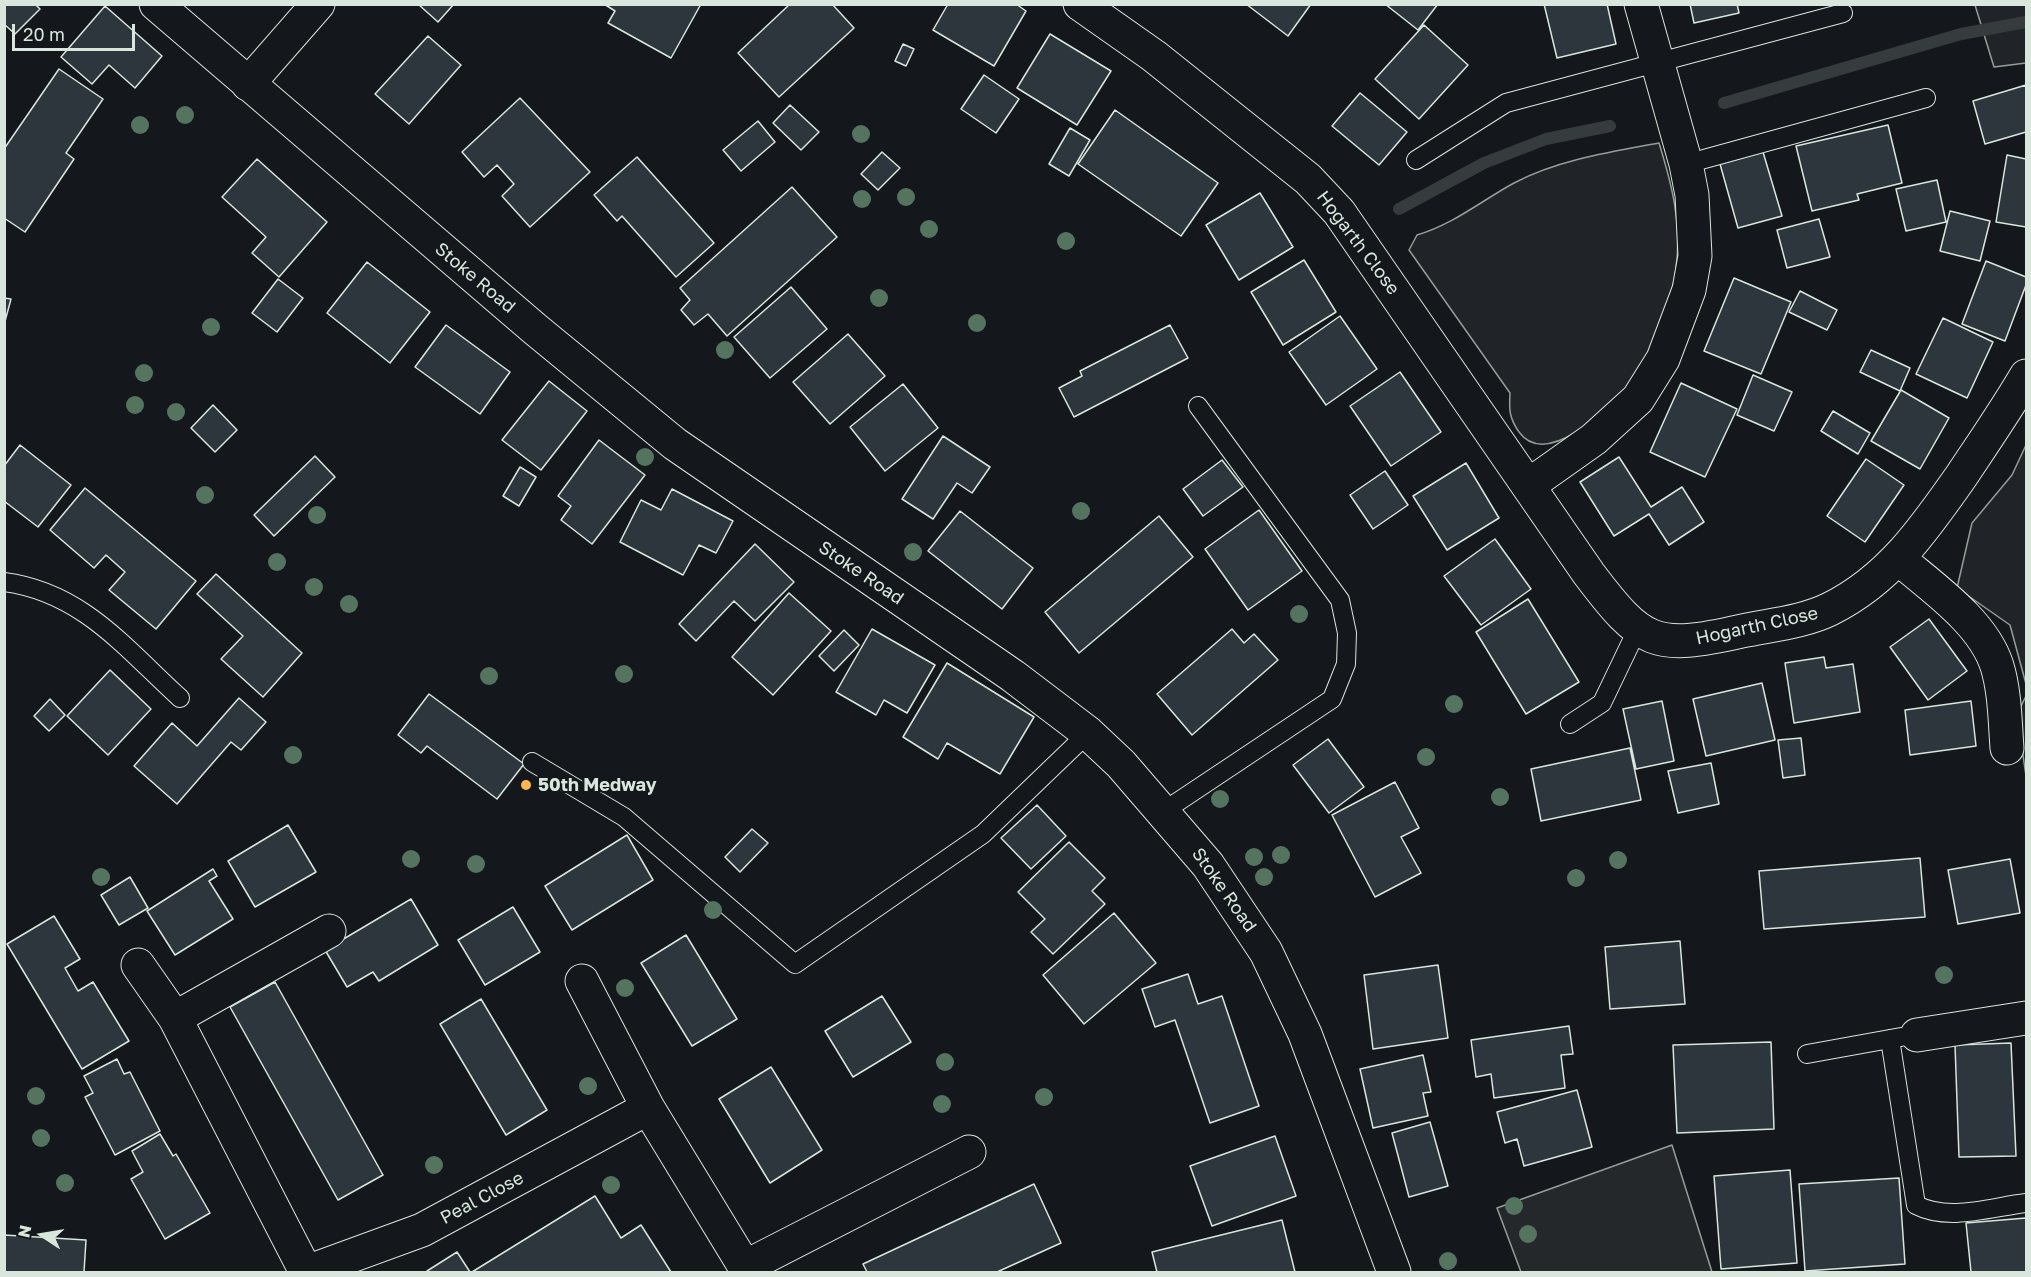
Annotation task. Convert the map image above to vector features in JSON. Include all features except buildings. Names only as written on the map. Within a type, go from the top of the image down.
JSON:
[{"type":"street","name":"Stoke Road","points":[[156,4],[535,329],[675,444],[1013,676],[1088,733],[1121,764],[1164,811],[1226,890],[1279,977],[1305,1034],[1394,1272]]},
{"type":"street","points":[[248,84],[318,4]]},
{"type":"street","name":"Hogarth Close","points":[[1080,4],[1154,56],[1300,173],[1339,212],[1589,574],[1624,620],[1637,630],[1669,641],[1689,641],[1807,616],[1827,610],[1856,595],[1899,559],[1953,488],[2026,376]]},
{"type":"street","points":[[1529,485],[1617,420],[1638,399],[1663,358],[1689,290],[1695,256],[1695,226],[1682,149],[1641,4]]},
{"type":"street","points":[[1899,559],[1963,616],[1989,649],[1997,666],[2001,685],[2007,748]]},
{"type":"street","points":[[175,1018],[329,931]]},
{"type":"street","points":[[138,965],[175,1018],[307,1272]]},
{"type":"street","points":[[582,981],[648,1108],[746,1270],[969,1152]]},
{"type":"street","points":[[1903,1037],[2022,1019]]},
{"type":"street","name":"Peal Close","points":[[307,1272],[422,1230],[648,1108]]},
{"type":"lane","points":[[1416,160],[1506,103],[1843,13]]},
{"type":"lane","points":[[1682,149],[1926,98]]},
{"type":"lane","points":[[1164,811],[1332,699],[1346,664],[1347,633],[1340,600],[1198,406]]},
{"type":"lane","points":[[4,582],[36,588],[62,597],[89,614],[180,698]]},
{"type":"lane","points":[[1570,723],[1602,703],[1637,630]]},
{"type":"lane","points":[[532,762],[624,817],[795,964],[983,834],[1088,733]]},
{"type":"lane","points":[[1807,1054],[1903,1037],[1916,1205],[1931,1212],[1946,1214],[2026,1203]]},
{"type":"shaded area","points":[[1975,5],[2026,5],[2026,63],[1994,67]]},
{"type":"shaded area","points":[[1659,143],[1672,189],[1677,220],[1678,252],[1674,282],[1650,349],[1625,390],[1590,422],[1559,441],[1544,444],[1531,442],[1519,432],[1511,418],[1510,393],[1409,250],[1417,235],[1455,218],[1531,175],[1585,158]]},
{"type":"shaded area","points":[[2026,445],[2026,684],[2010,625],[1957,588],[1972,523],[2012,475]]},
{"type":"shaded area","points":[[2026,696],[2026,776],[2017,714]]},
{"type":"shaded area","points":[[1672,1145],[1712,1272],[1521,1272],[1497,1208]]},
{"type":"waterway","points":[[1724,103],[1961,34],[2026,22]]},
{"type":"waterway","points":[[1399,209],[1484,163],[1546,139],[1610,126]]},
{"type":"place","name":"50th Medway","points":[[526,785]]}]
